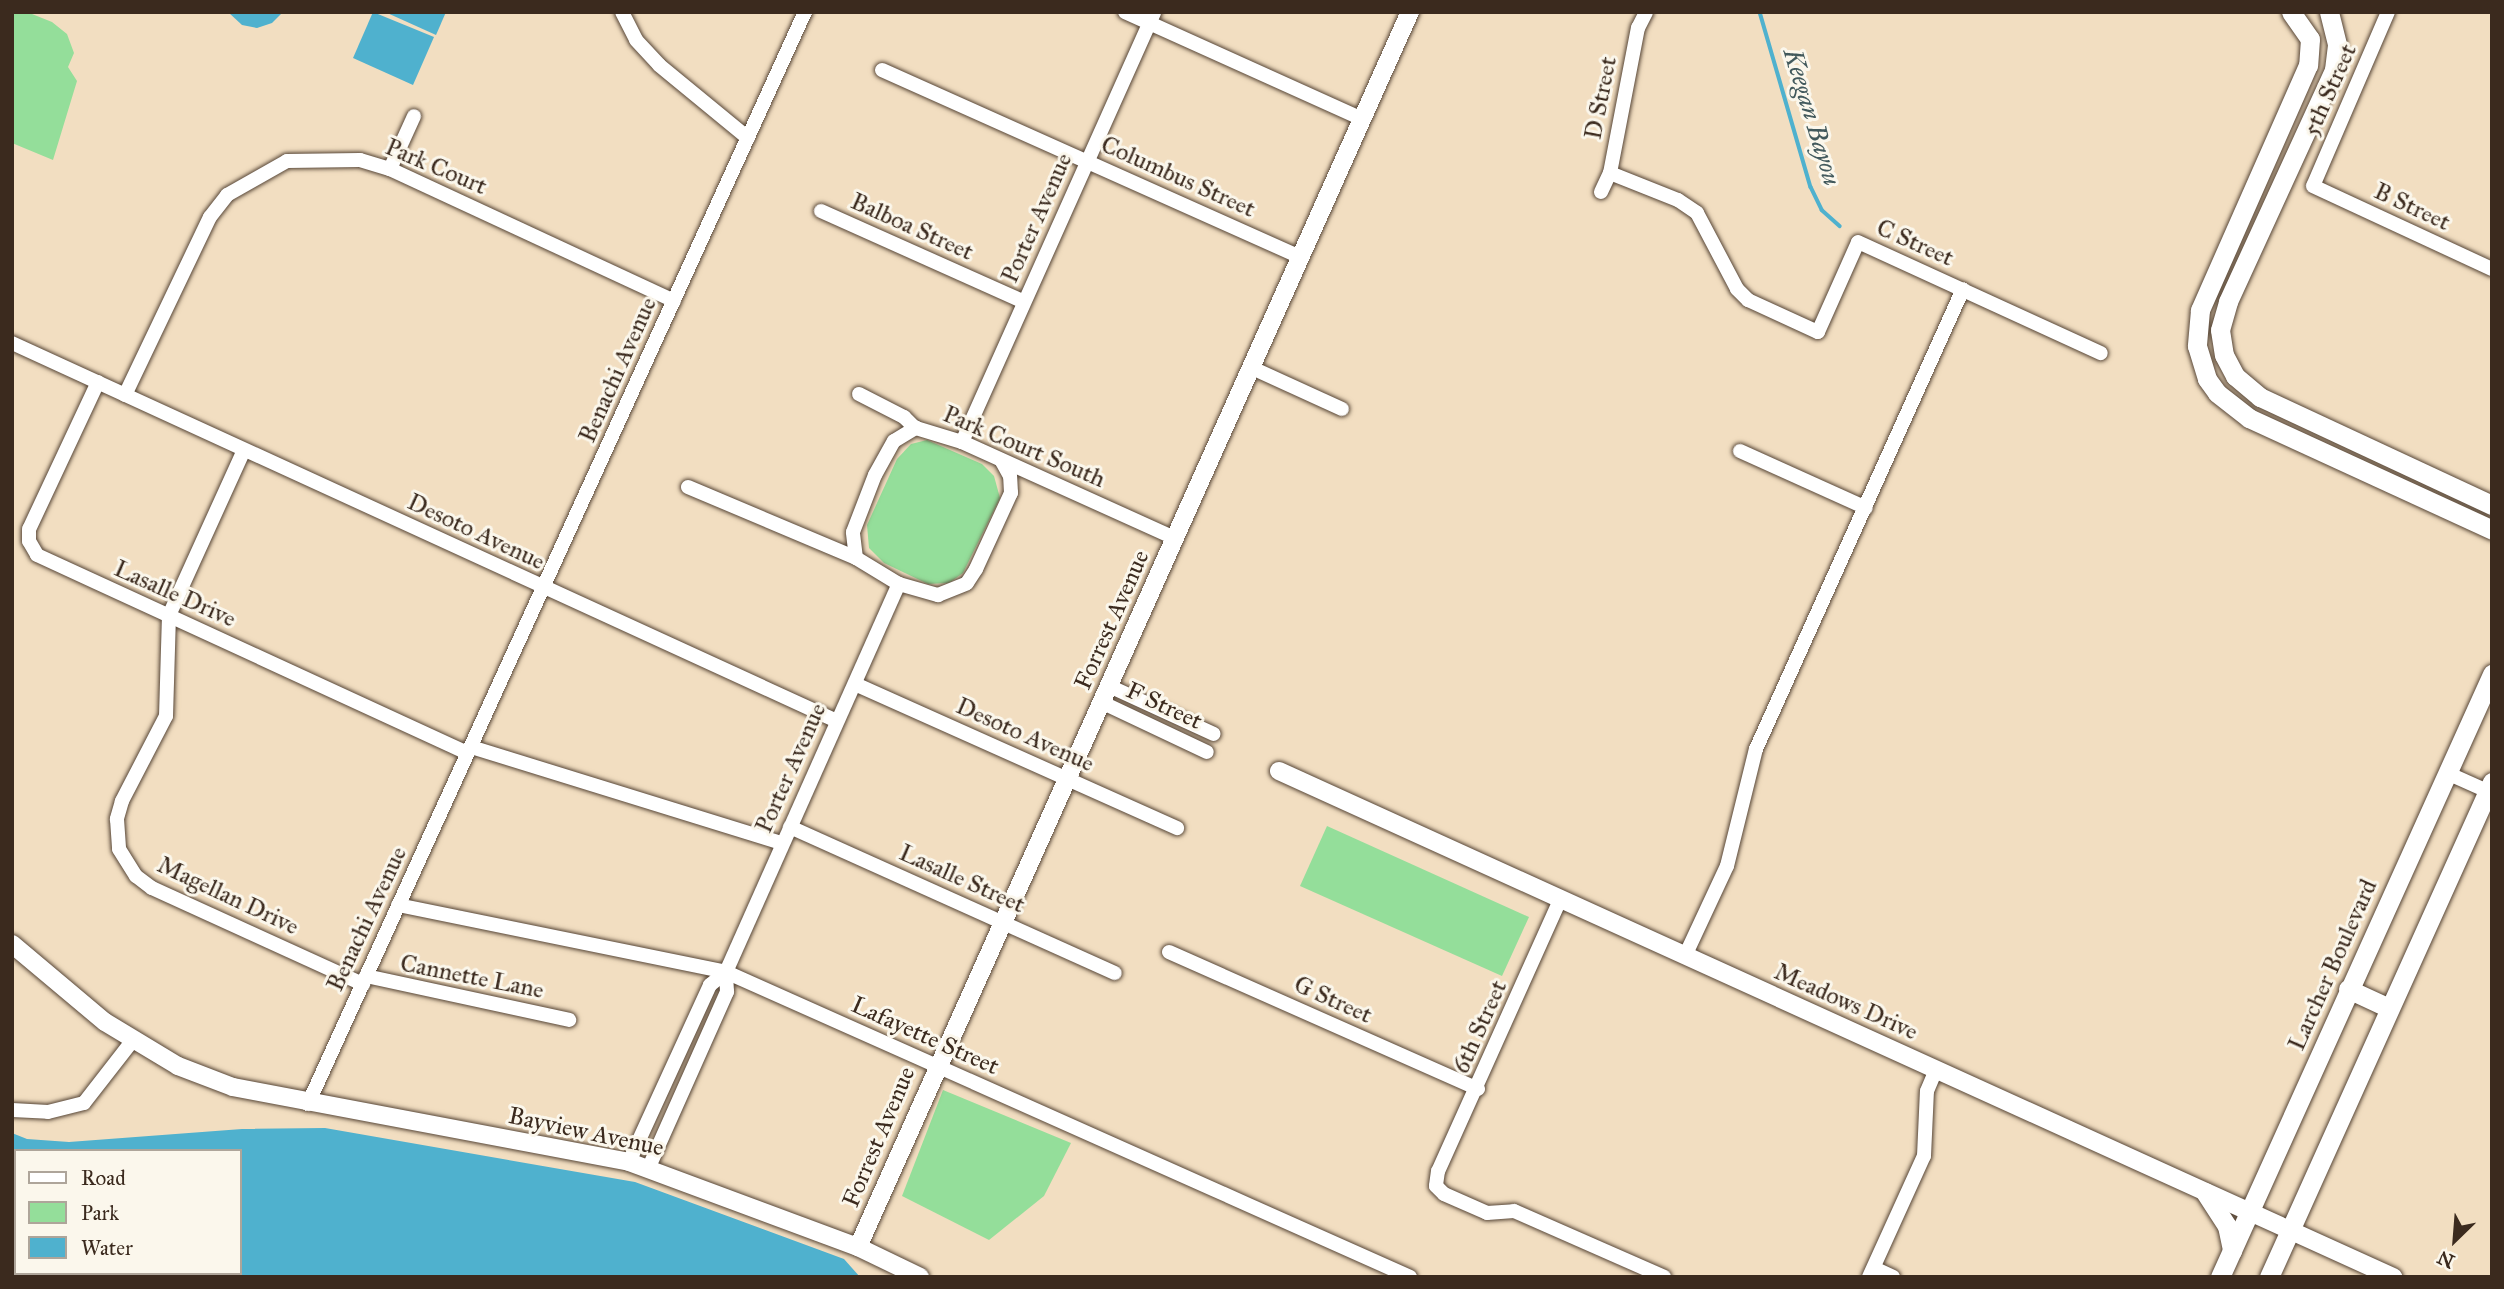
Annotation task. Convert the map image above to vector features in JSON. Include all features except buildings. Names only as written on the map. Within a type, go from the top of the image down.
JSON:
[{"type":"main road","points":[[2291,12],[2310,39],[2308,65],[2200,310],[2197,346],[2207,379],[2217,393],[2249,418],[2492,530]]},
{"type":"main road","points":[[2329,12],[2337,45],[2334,70],[2226,309],[2220,331],[2224,355],[2235,376],[2260,397],[2492,505]]},
{"type":"main road","name":"Larcher Boulevard","points":[[2220,1277],[2492,674]]},
{"type":"main road","points":[[2269,1277],[2490,789]]},
{"type":"main road","points":[[2348,989],[2389,1009]]},
{"type":"main road","points":[[2204,1192],[2227,1226],[2232,1250]]},
{"type":"street","points":[[622,12],[636,40],[659,65],[748,138]]},
{"type":"street","name":"Benachi Avenue","points":[[307,1104],[806,12]]},
{"type":"street","points":[[1125,12],[1151,18],[1362,119]]},
{"type":"street","name":"Forrest Avenue","points":[[858,1247],[936,1066],[1068,779],[1409,12]]},
{"type":"street","name":"D Street","points":[[1601,192],[1610,173],[1638,28],[1646,12]]},
{"type":"street","name":"5th Street","points":[[2312,186],[2388,12]]},
{"type":"street","name":"Porter Avenue","points":[[962,442],[1151,18]]},
{"type":"street","name":"Columbus Street","points":[[882,70],[1301,257]]},
{"type":"street","points":[[390,169],[414,116]]},
{"type":"street","name":"Park Court","points":[[125,395],[193,248],[227,195],[287,162],[360,160],[390,169],[674,301]]},
{"type":"street","name":"C Street","points":[[1610,173],[1678,200],[1697,213],[1737,289],[1748,300],[1818,332],[1858,242],[2101,353]]},
{"type":"street","name":"B Street","points":[[2312,186],[2492,269]]},
{"type":"street","name":"Balboa Street","points":[[821,211],[1024,302]]},
{"type":"street","points":[[1685,956],[1727,866],[1756,749],[1963,289]]},
{"type":"street","name":"Desoto Avenue","points":[[12,343],[838,721]]},
{"type":"street","points":[[1251,367],[1342,409]]},
{"type":"street","name":"Lasalle Drive","points":[[98,382],[29,529],[29,541],[46,561],[470,750]]},
{"type":"street","name":"Park Court South","points":[[859,394],[904,416],[915,428],[931,429],[962,442],[1175,538]]},
{"type":"street","points":[[856,558],[853,532],[876,475],[894,441],[915,428]]},
{"type":"street","points":[[169,615],[244,450]]},
{"type":"street","points":[[1740,451],[1866,508]]},
{"type":"street","points":[[688,487],[856,558],[899,584],[938,595],[967,583],[1011,493],[1010,476],[1001,460]]},
{"type":"street","name":"Porter Avenue","points":[[649,1167],[727,992],[726,972],[899,584]]},
{"type":"street","name":"Magellan Drive","points":[[169,615],[166,716],[117,819],[119,849],[126,864],[152,888],[364,980]]},
{"type":"street","name":"Desoto Avenue","points":[[855,684],[1177,828]]},
{"type":"street","name":"F Street","points":[[1105,694],[1214,734]]},
{"type":"street","name":"F Street","points":[[1105,694],[1206,751]]},
{"type":"street","points":[[470,750],[782,843]]},
{"type":"street","name":"Meadows Drive","points":[[1279,771],[2393,1277]]},
{"type":"street","points":[[2447,773],[2490,789]]},
{"type":"street","name":"Lasalle Street","points":[[790,827],[1115,972]]},
{"type":"street","name":"6th Street","points":[[1560,900],[1478,1089],[1438,1171],[1436,1186],[1444,1194],[1487,1213],[1514,1211],[1664,1277]]},
{"type":"street","name":"Lafayette Street","points":[[398,905],[726,972],[1410,1277]]},
{"type":"street","points":[[12,944],[79,1002],[132,1040],[84,1103],[48,1112],[12,1110]]},
{"type":"street","name":"G Street","points":[[1169,952],[1478,1089]]},
{"type":"street","name":"Porter Avenue","points":[[629,1162],[710,985],[726,972]]},
{"type":"street","name":"Cannette Lane","points":[[364,980],[569,1020]]},
{"type":"street","name":"Bayview Avenue","points":[[132,1040],[178,1066],[223,1084],[307,1104],[649,1167],[858,1247],[920,1277]]},
{"type":"street","points":[[1893,1277],[1871,1272],[1924,1156],[1927,1091],[1936,1070]]},
{"type":"green space","points":[[12,12],[27,12],[52,22],[67,34],[74,53],[68,67],[77,81],[53,160],[12,143]]},
{"type":"green space","points":[[927,440],[982,464],[994,476],[1000,498],[963,573],[949,583],[928,584],[884,563],[869,548],[867,525],[897,459],[911,444]]},
{"type":"green space","points":[[1327,826],[1529,917],[1502,976],[1300,886]]},
{"type":"green space","points":[[943,1090],[1071,1143],[1044,1196],[989,1240],[902,1196]]},
{"type":"water","points":[[228,12],[283,12],[272,23],[257,28],[242,25]]},
{"type":"water","points":[[373,12],[434,37],[413,85],[353,58]]},
{"type":"water","points":[[385,12],[446,12],[436,35]]},
{"type":"water","points":[[325,1128],[635,1182],[844,1259],[860,1277],[12,1277],[12,1133],[27,1139],[69,1142],[242,1129]]},
{"type":"waterway","name":"Keegan Bayou","points":[[1760,12],[1811,187],[1822,210],[1840,226]]}]
